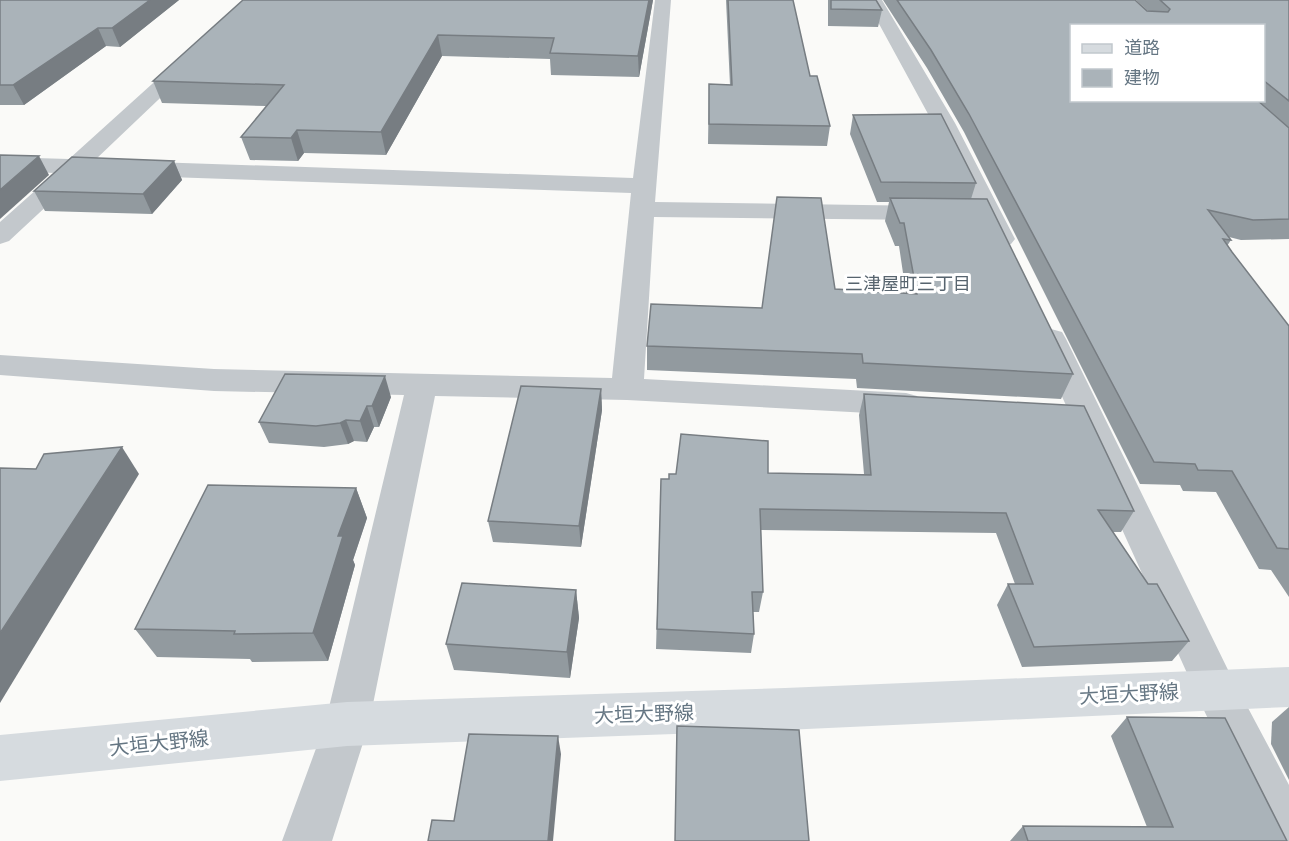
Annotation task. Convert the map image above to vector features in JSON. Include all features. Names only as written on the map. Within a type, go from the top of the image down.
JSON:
[{"type":"main road","name":"大垣大野線","points":[[0,758],[347,724],[785,709],[1289,687]]},
{"type":"street","points":[[0,236],[255,0]]},
{"type":"street","points":[[627,389],[663,0]]},
{"type":"street","points":[[874,0],[944,123],[969,213],[1010,256]]},
{"type":"street","points":[[0,164],[969,213]]},
{"type":"street","points":[[1041,319],[1070,413],[1216,690],[1289,836]]},
{"type":"street","points":[[0,365],[214,380],[627,389],[934,405]]},
{"type":"street","points":[[307,841],[347,724],[422,384]]},
{"type":"building","points":[[0,0],[150,0],[112,28],[98,28],[13,85],[0,85]]},
{"type":"building","points":[[243,0],[649,0],[638,56],[550,53],[554,38],[438,35],[381,132],[297,130],[291,138],[241,137],[284,85],[153,81]]},
{"type":"building","points":[[728,0],[793,0],[810,76],[817,76],[830,126],[709,124],[709,84],[732,85]]},
{"type":"building","points":[[831,0],[876,0],[882,10],[831,9]]},
{"type":"building","points":[[897,0],[1135,0],[1147,11],[1168,12],[1170,9],[1160,0],[1289,0],[1289,101],[1265,82],[1265,24],[1070,24],[1070,102],[1259,102],[1289,128],[1289,219],[1253,220],[1208,210],[1231,240],[1223,239],[1232,252],[1289,326],[1289,549],[1277,548],[1232,471],[1198,470],[1195,464],[1154,462],[969,114],[931,50]]},
{"type":"building","points":[[941,114],[976,183],[881,182],[853,115]]},
{"type":"building","points":[[0,155],[39,156],[0,190]]},
{"type":"building","points":[[72,157],[174,161],[143,194],[34,191]]},
{"type":"building","points":[[777,197],[821,198],[835,289],[917,294],[904,223],[900,223],[890,198],[987,199],[1073,374],[863,363],[862,354],[647,346],[651,304],[762,308]]},
{"type":"building","points":[[285,374],[385,376],[372,406],[367,406],[360,421],[346,420],[316,426],[259,422]]},
{"type":"building","points":[[521,386],[601,389],[579,526],[488,521]]},
{"type":"building","points":[[864,394],[1084,406],[1134,511],[1098,510],[1148,584],[1157,584],[1189,641],[1034,647],[1008,584],[1033,584],[1006,513],[760,509],[763,592],[752,592],[754,634],[657,629],[661,479],[669,479],[669,474],[676,474],[681,434],[768,441],[768,473],[871,475]]},
{"type":"building","points":[[122,447],[0,633],[0,468],[36,469],[44,454]]},
{"type":"building","points":[[208,485],[356,488],[338,536],[343,536],[313,633],[234,634],[235,631],[135,629]]},
{"type":"building","points":[[462,583],[576,590],[567,652],[446,644]]},
{"type":"building","points":[[1127,717],[1225,718],[1287,841],[1028,841],[1023,826],[1173,827]]},
{"type":"building","points":[[677,726],[799,730],[809,841],[675,841]]},
{"type":"building","points":[[469,734],[558,736],[548,841],[428,841],[432,820],[454,821]]},
{"type":"district","name":"三津屋町三丁目","points":[[908,284]]}]
